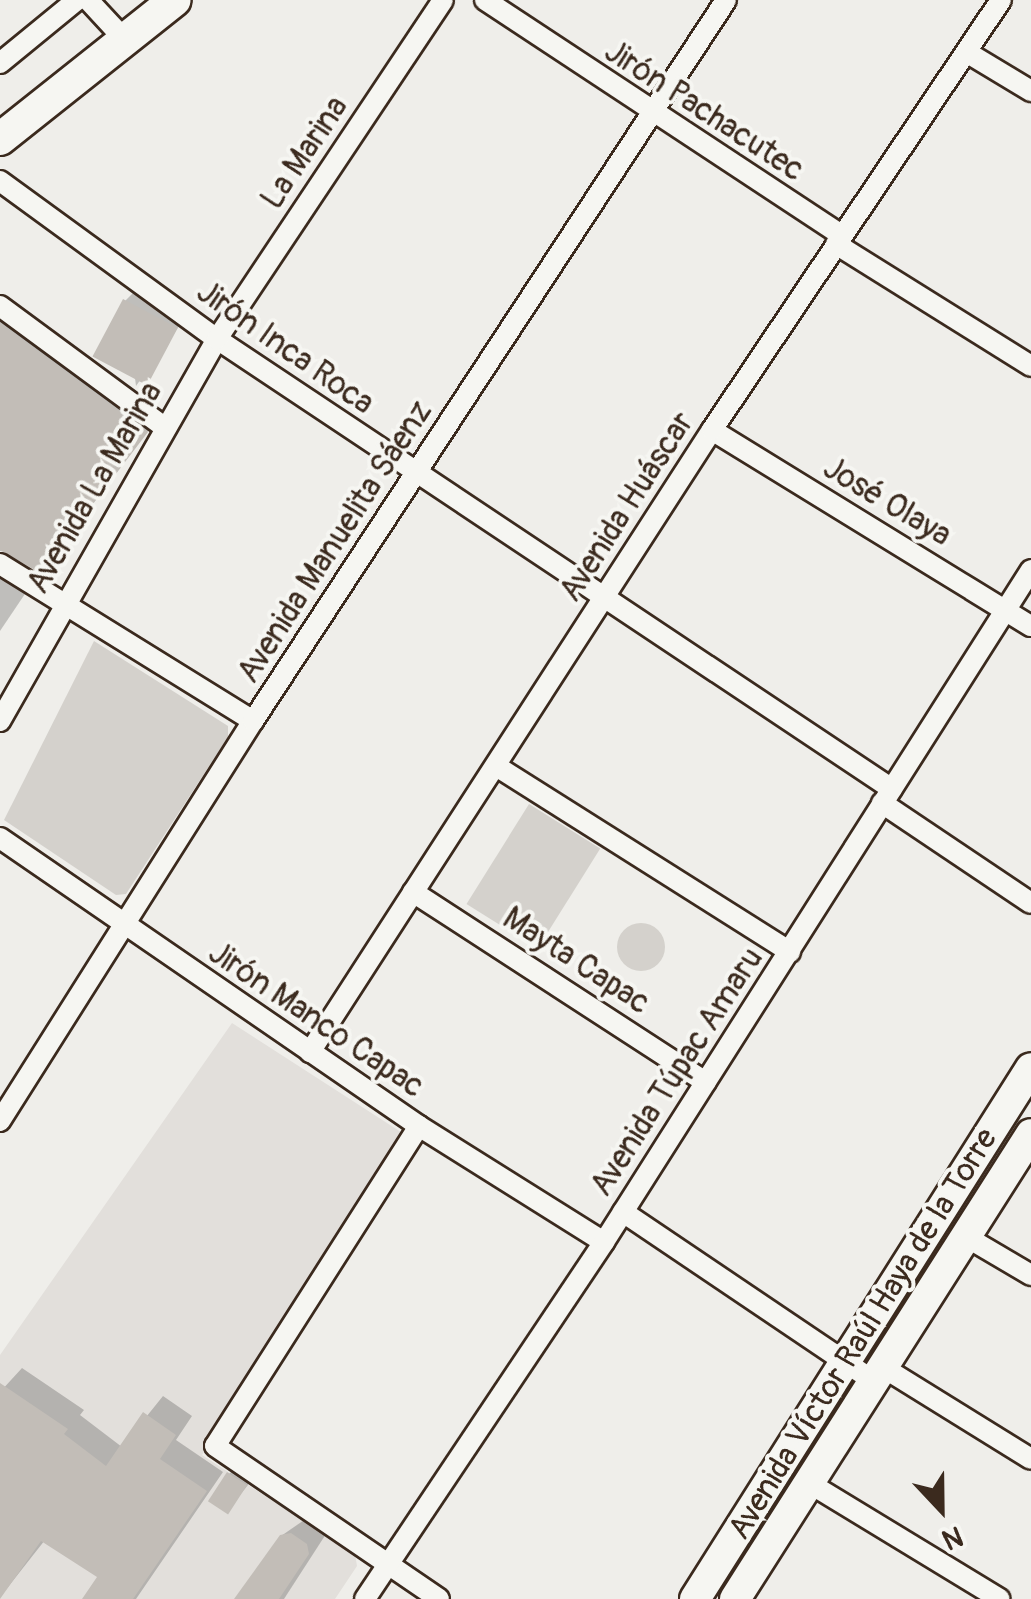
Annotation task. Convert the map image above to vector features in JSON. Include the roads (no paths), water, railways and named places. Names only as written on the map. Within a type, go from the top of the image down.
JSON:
[{"type":"main road","points":[[0,139],[175,0]]},
{"type":"main road","name":"Avenida Víctor Raúl Haya de la Torre","points":[[695,1599],[1031,1068]]},
{"type":"main road","name":"Avenida Víctor Raúl Haya de la Torre","points":[[735,1599],[1031,1134]]},
{"type":"street","points":[[0,63],[77,0]]},
{"type":"street","points":[[88,0],[125,40]]},
{"type":"street","name":"La Marina","points":[[217,339],[444,0]]},
{"type":"street","name":"Jirón Pachacutec","points":[[485,0],[1031,366]]},
{"type":"street","name":"Avenida Manuelita Sáenz","points":[[0,1121],[126,928],[252,721],[726,0]]},
{"type":"street","name":"Avenida Huáscar","points":[[310,1052],[712,430],[1002,0]]},
{"type":"street","points":[[968,52],[1031,90]]},
{"type":"street","name":"Jirón Inca Roca","points":[[0,180],[217,339],[605,598],[887,796],[1031,903]]},
{"type":"street","points":[[0,306],[164,428]]},
{"type":"street","name":"Avenida La Marina","points":[[0,722],[62,604],[217,339]]},
{"type":"street","name":"José Olaya","points":[[712,430],[1031,626]]},
{"type":"street","points":[[0,564],[252,721]]},
{"type":"street","name":"Avenida Túpac Amaru","points":[[365,1599],[604,1242],[1031,570]]},
{"type":"street","points":[[496,766],[790,952]]},
{"type":"street","name":"Jirón Manco Capac","points":[[0,838],[419,1126],[604,1242]]},
{"type":"street","name":"Mayta Capac","points":[[413,892],[706,1082]]},
{"type":"street","points":[[419,1126],[215,1446],[439,1599]]},
{"type":"street","points":[[623,1212],[844,1362],[876,1373],[1031,1460]]},
{"type":"street","points":[[963,1236],[1031,1275]]},
{"type":"street","points":[[810,1483],[1000,1599]]}]
